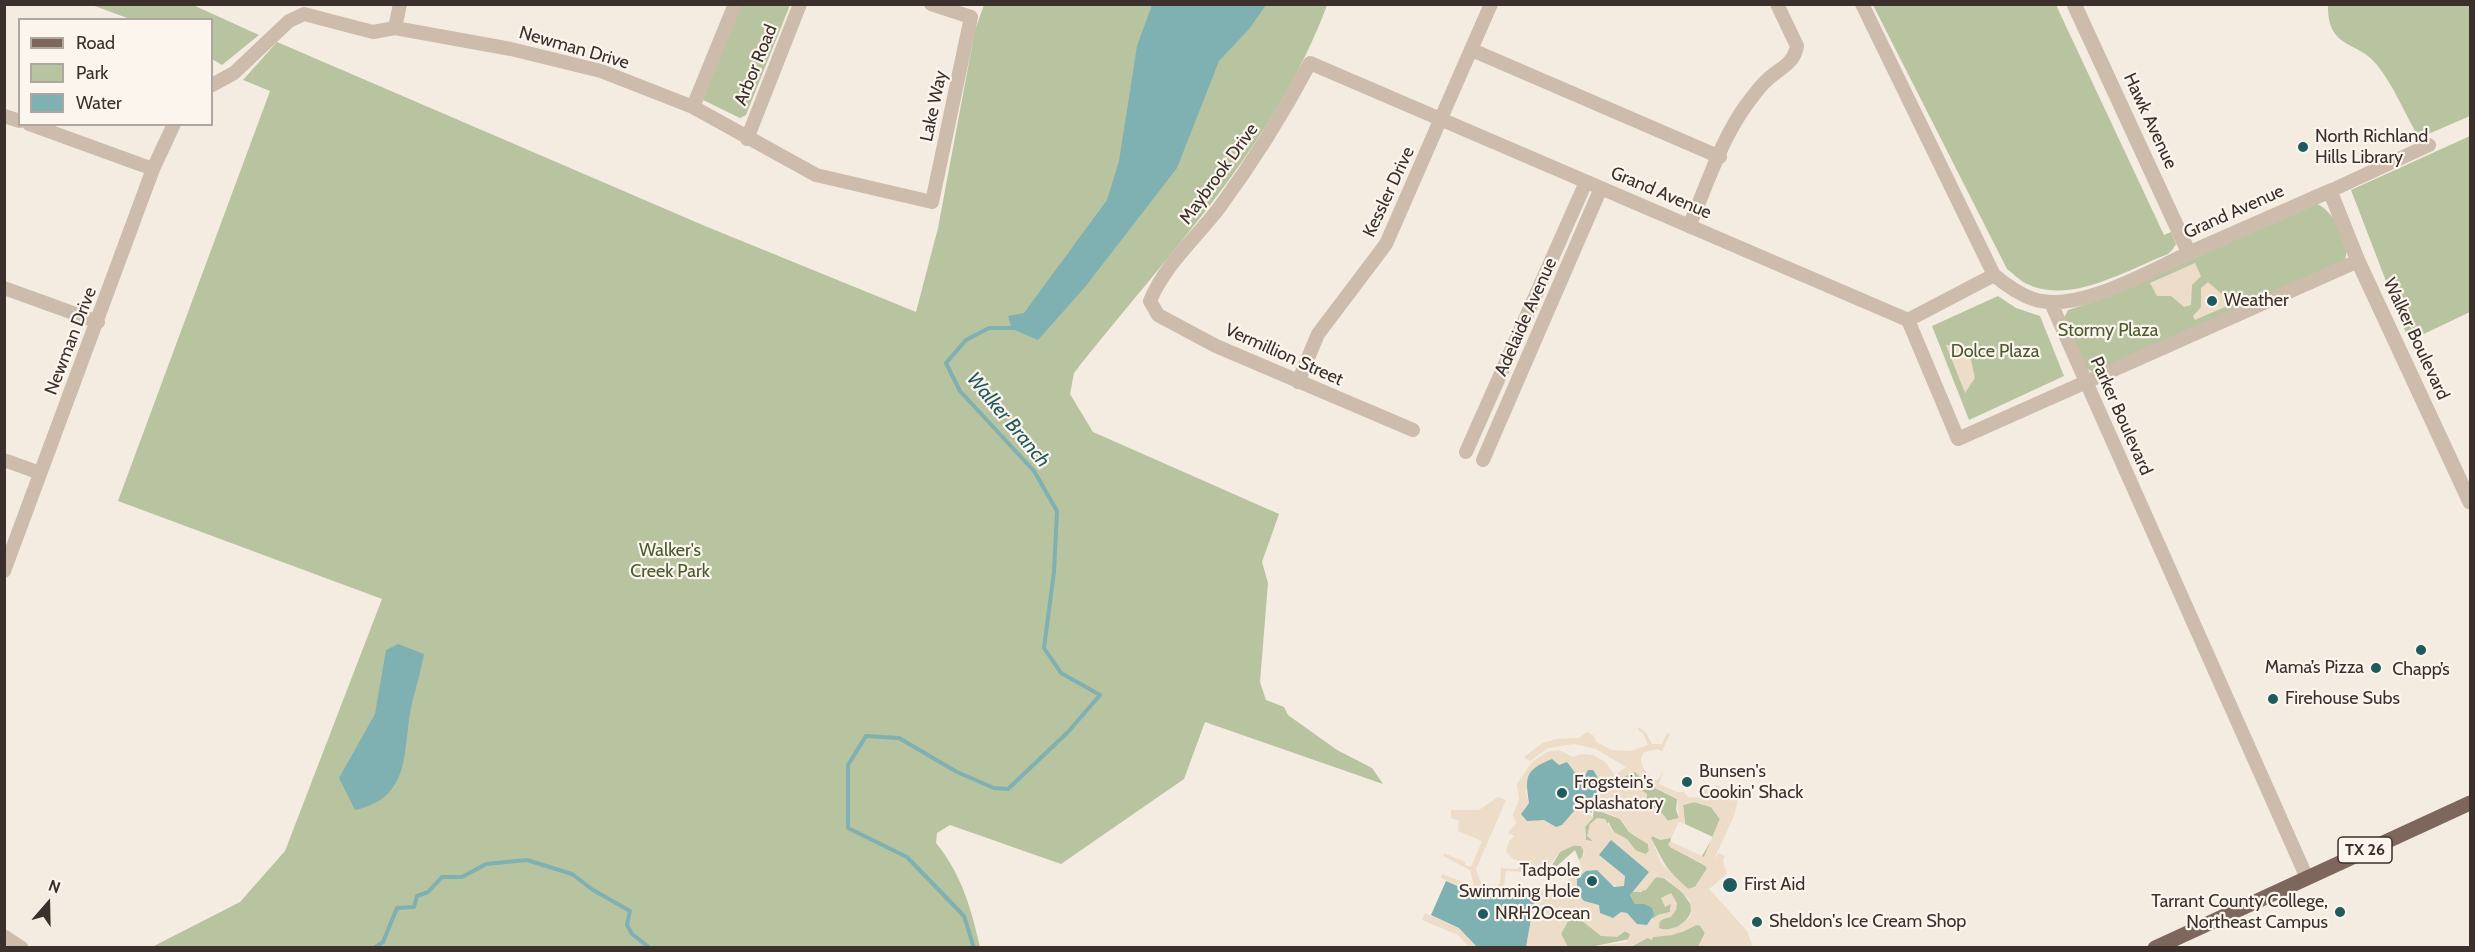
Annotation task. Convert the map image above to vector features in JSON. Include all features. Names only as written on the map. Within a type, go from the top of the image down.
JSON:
[{"type":"main road","name":"TX 26","points":[[2155,948],[2470,802]]},
{"type":"street","points":[[395,28],[400,4]]},
{"type":"street","points":[[693,107],[735,4]]},
{"type":"street","name":"Arbor Road","points":[[747,139],[800,4]]},
{"type":"street","name":"Lake Way","points":[[931,4],[971,17],[932,202]]},
{"type":"street","name":"Kessler Drive","points":[[1298,382],[1318,334],[1386,244],[1491,4]]},
{"type":"street","points":[[1689,226],[1746,105],[1768,79],[1792,61],[1797,46],[1777,4]]},
{"type":"street","points":[[1862,4],[1994,275],[2016,292],[2050,303]]},
{"type":"street","name":"Hawk Avenue","points":[[2074,4],[2189,254]]},
{"type":"street","name":"Newman Drive","points":[[213,84],[234,73],[289,21],[304,14],[373,32],[395,28],[512,49],[601,71],[693,107],[816,176],[932,202]]},
{"type":"street","points":[[1472,50],[1720,157]]},
{"type":"street","name":"Grand Avenue","points":[[1310,63],[1908,320]]},
{"type":"street","name":"Maybrook Drive","points":[[1150,301],[1161,280],[1219,208],[1276,125],[1310,63]]},
{"type":"street","points":[[35,126],[153,169]]},
{"type":"street","name":"Newman Drive","points":[[4,572],[153,169],[166,135],[173,126]]},
{"type":"street","name":"Grand Avenue","points":[[2050,303],[2074,301],[2099,292],[2189,254],[2429,145]]},
{"type":"street","name":"Adelaide Avenue","points":[[1466,452],[1586,182]]},
{"type":"street","name":"Adelaide Avenue","points":[[1483,460],[1601,188]]},
{"type":"street","name":"Walker Boulevard","points":[[2330,191],[2358,261],[2470,502]]},
{"type":"street","points":[[1994,275],[1908,320],[1958,439],[2358,261]]},
{"type":"street","points":[[4,288],[98,322]]},
{"type":"street","name":"Vermillion Street","points":[[1150,301],[1158,315],[1179,326],[1298,382],[1413,430]]},
{"type":"street","name":"Parker Boulevard","points":[[2050,303],[2307,878]]},
{"type":"street","points":[[4,460],[40,473]]},
{"type":"street","points":[[4,937],[21,948]]},
{"type":"green space","points":[[92,5],[193,5],[259,35],[222,65],[213,60],[213,18],[127,18]]},
{"type":"green space","points":[[739,5],[790,5],[746,115],[740,118],[701,99]]},
{"type":"green space","name":"Walker's Creek Park","points":[[984,5],[1327,5],[1305,56],[1278,106],[1248,153],[1216,198],[1074,373],[1070,394],[1093,432],[1279,514],[1262,562],[1268,583],[1260,682],[1266,700],[1284,707],[1288,715],[1337,750],[1372,768],[1383,784],[1205,722],[1184,779],[1061,864],[950,825],[937,833],[936,843],[959,880],[980,947],[152,947],[240,902],[285,851],[382,599],[118,501],[270,91],[243,80],[277,42],[705,226],[916,312],[938,228],[975,30]]},
{"type":"green space","points":[[1873,5],[2056,5],[2164,235],[2171,232],[2176,244],[2173,249],[2168,254],[2116,276],[2079,288],[2042,289],[2018,278],[2007,269]]},
{"type":"green space","points":[[2328,5],[2470,5],[2470,116],[2419,138],[2377,65],[2361,51],[2338,37],[2333,30]]},
{"type":"green space","points":[[2470,136],[2470,312],[2409,341],[2351,190]]},
{"type":"green space","name":"Stormy Plaza","points":[[2317,204],[2329,213],[2339,228],[2346,246],[2345,260],[2094,373],[2086,368],[2064,318],[2068,310],[2102,299]]},
{"type":"green space","name":"Dolce Plaza","points":[[1998,296],[2016,308],[2040,316],[2064,376],[1969,420],[1932,326]]},
{"type":"green space","points":[[1635,771],[1647,784],[1677,799],[1676,810],[1679,818],[1668,821],[1659,810],[1630,805],[1634,801],[1646,800],[1647,794],[1622,780],[1616,780]]},
{"type":"green space","points":[[1694,802],[1711,807],[1720,819],[1713,837],[1685,824],[1683,805]]},
{"type":"green space","points":[[1594,809],[1620,819],[1629,832],[1648,844],[1649,851],[1646,854],[1641,853],[1629,846],[1614,832],[1609,822],[1591,840],[1595,842],[1586,840],[1585,827],[1593,817]]},
{"type":"green space","points":[[1652,836],[1661,840],[1666,837],[1671,838],[1670,847],[1706,866],[1707,869],[1695,887],[1688,889],[1670,871],[1651,838]]},
{"type":"green space","points":[[1712,839],[1704,858],[1702,856]]},
{"type":"green space","points":[[1570,845],[1581,846],[1584,849],[1582,859],[1579,860],[1575,850],[1549,873],[1521,870],[1531,864],[1533,866],[1552,865],[1560,852]]},
{"type":"green space","points":[[1661,876],[1682,892],[1692,906],[1689,917],[1676,928],[1659,928],[1658,922],[1674,913],[1677,903],[1671,904],[1670,912],[1658,915],[1653,921],[1651,908],[1645,904],[1635,904],[1630,895],[1632,891],[1641,892],[1654,878]]},
{"type":"green space","points":[[1576,916],[1598,932],[1620,935],[1625,931],[1630,934],[1630,939],[1590,947],[1568,948],[1561,934],[1569,919]]},
{"type":"green space","points":[[1700,925],[1705,933],[1698,947],[1629,948],[1647,938],[1682,932]]},
{"type":"shaded area","points":[[2195,263],[2201,276],[2192,285],[2191,305],[2184,307],[2171,296],[2157,296],[2150,283]]},
{"type":"shaded area","points":[[2208,282],[2224,296],[2235,295],[2239,301],[2195,320],[2193,316],[2201,307],[2201,288]]},
{"type":"shaded area","points":[[1946,345],[1960,346],[1971,360],[1975,378],[1965,393]]},
{"type":"shaded area","points":[[1639,727],[1647,734],[1652,744],[1662,744],[1667,733],[1670,734],[1662,751],[1658,749],[1644,752],[1641,758],[1642,766],[1652,780],[1658,780],[1663,772],[1659,784],[1677,792],[1684,792],[1688,797],[1705,798],[1703,790],[1705,785],[1710,793],[1716,785],[1725,790],[1724,801],[1729,793],[1739,795],[1734,816],[1714,859],[1719,853],[1725,856],[1723,861],[1727,874],[1709,889],[1747,931],[1753,947],[1698,947],[1705,933],[1700,926],[1696,925],[1673,935],[1653,937],[1652,940],[1647,938],[1629,947],[1590,947],[1627,942],[1630,934],[1625,931],[1617,937],[1601,936],[1576,916],[1569,919],[1561,934],[1568,947],[1526,947],[1535,897],[1473,893],[1441,878],[1442,874],[1474,886],[1470,870],[1443,856],[1444,853],[1471,867],[1482,841],[1458,831],[1459,821],[1451,818],[1451,810],[1479,810],[1498,797],[1506,800],[1476,869],[1480,881],[1495,888],[1500,883],[1501,868],[1517,869],[1524,863],[1513,859],[1506,852],[1509,841],[1515,836],[1508,833],[1516,823],[1513,815],[1519,800],[1517,784],[1532,762],[1547,752],[1559,750],[1573,757],[1581,754],[1593,755],[1605,762],[1615,775],[1626,767],[1596,749],[1574,744],[1548,748],[1530,761],[1524,757],[1543,743],[1557,739],[1579,738],[1587,732],[1594,736],[1596,742],[1612,750],[1631,751],[1648,745],[1643,733],[1638,730]],"holes":[[[1586,772],[1588,804],[1593,811],[1608,813],[1620,819],[1629,832],[1648,844],[1649,851],[1646,854],[1637,852],[1627,839],[1612,831],[1605,819],[1597,818],[1590,824],[1587,836],[1595,842],[1586,840],[1585,827],[1593,818],[1580,804],[1562,825],[1556,827],[1523,809],[1529,803],[1525,790],[1584,777]],[[1635,772],[1647,784],[1677,798],[1679,818],[1668,821],[1659,810],[1650,805],[1630,805],[1634,801],[1646,799],[1647,794],[1627,781],[1616,780]],[[1694,802],[1711,807],[1720,819],[1704,857],[1670,841],[1668,845],[1707,868],[1695,887],[1688,889],[1661,863],[1651,838],[1652,836],[1661,840],[1671,838],[1679,822],[1685,824],[1683,805]],[[1575,845],[1581,846],[1585,854],[1579,860],[1581,865],[1562,887],[1534,890],[1504,887],[1506,871],[1524,872],[1522,870],[1531,864],[1536,869],[1547,868],[1560,852]],[[1599,855],[1649,871],[1632,891],[1634,892],[1646,890],[1656,877],[1667,879],[1690,900],[1689,918],[1677,927],[1664,930],[1659,928],[1660,920],[1671,917],[1676,910],[1677,903],[1671,893],[1661,898],[1665,907],[1671,904],[1670,912],[1656,916],[1647,925],[1635,921],[1627,913],[1621,912],[1613,918],[1600,913],[1599,904],[1584,901],[1575,888],[1610,883],[1619,888],[1624,886],[1625,876]]]},
{"type":"shaded area","points":[[1425,913],[1459,928],[1477,947],[1469,947],[1458,935],[1422,920]]},
{"type":"water","points":[[1152,5],[1266,5],[1249,29],[1219,61],[1177,168],[1085,287],[1038,340],[1012,329],[1008,316],[1024,313],[1107,200],[1119,161],[1137,46]]},
{"type":"water","points":[[398,644],[424,654],[413,699],[402,766],[397,781],[388,794],[375,803],[355,810],[339,778],[375,714],[386,650]]},
{"type":"water","name":"Frogstein's Splashatory","points":[[1552,759],[1559,765],[1567,762],[1579,778],[1584,777],[1588,770],[1593,770],[1599,783],[1596,794],[1588,800],[1592,813],[1580,804],[1562,825],[1556,827],[1544,820],[1527,821],[1521,814],[1529,803],[1527,780],[1529,775],[1536,767]]},
{"type":"water","name":"Tadpole Swimming Hole","points":[[1611,840],[1649,872],[1630,895],[1635,904],[1645,904],[1652,908],[1654,915],[1647,925],[1637,924],[1627,913],[1621,912],[1613,918],[1600,913],[1599,905],[1584,901],[1577,893],[1577,879],[1586,871],[1597,870],[1614,887],[1624,886],[1625,876],[1599,855]]},
{"type":"water","name":"NRH2Ocean","points":[[1446,881],[1473,893],[1535,896],[1526,947],[1477,947],[1459,928],[1431,915]]},
{"type":"waterway","name":"Walker Branch","points":[[974,948],[964,916],[907,857],[848,828],[848,765],[866,736],[899,738],[957,772],[994,788],[1008,789],[1068,732],[1100,695],[1061,673],[1044,648],[1054,572],[1057,511],[1034,471],[960,391],[946,363],[966,340],[989,328],[1016,328]]},
{"type":"waterway","name":"Walker Branch","points":[[374,948],[383,942],[397,908],[414,907],[417,896],[428,892],[442,877],[462,877],[486,864],[527,860],[572,874],[593,890],[630,911],[627,925],[632,934],[650,948]]},
{"type":"place","name":"North Richland Hills Library","points":[[2303,147]]},
{"type":"place","name":"Weather","points":[[2212,301]]},
{"type":"place","name":"Chapp’s","points":[[2421,650]]},
{"type":"place","name":"Mama’s Pizza","points":[[2376,668]]},
{"type":"place","name":"Firehouse Subs","points":[[2273,699]]},
{"type":"place","name":"Bunsen's Cookin' Shack","points":[[1687,782]]},
{"type":"place","name":"Frogstein's Splashatory","points":[[1562,793]]},
{"type":"place","name":"Tadpole Swimming Hole","points":[[1592,881]]},
{"type":"place","name":"First Aid","points":[[1730,885]]},
{"type":"place","name":"Tarrant County College, Northeast Campus","points":[[2340,912]]},
{"type":"place","name":"NRH2Ocean","points":[[1483,914]]},
{"type":"place","name":"Sheldon's Ice Cream Shop","points":[[1757,922]]}]
